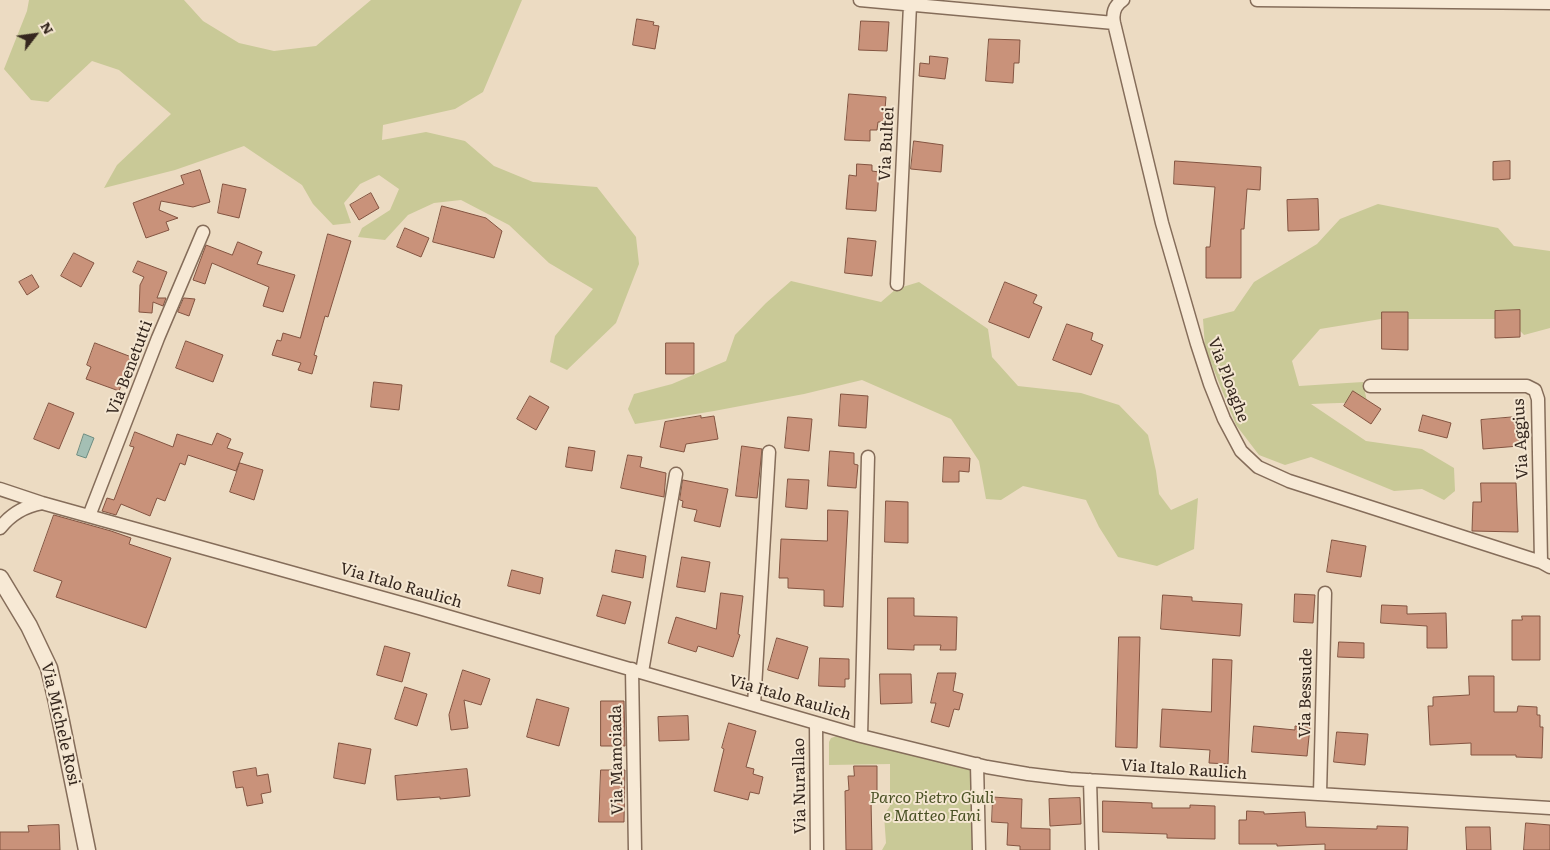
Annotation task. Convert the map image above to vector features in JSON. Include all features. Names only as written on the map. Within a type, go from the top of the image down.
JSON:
[{"type":"street","points":[[860,0],[1114,23]]},
{"type":"street","points":[[1257,0],[1550,3]]},
{"type":"street","name":"Via Ploaghe","points":[[1119,1],[1113,12],[1114,23],[1160,213],[1210,384],[1224,419],[1241,451],[1258,467],[1289,481],[1546,564]]},
{"type":"street","name":"Via Bultei","points":[[896,284],[910,5]]},
{"type":"street","name":"Via Benetutti","points":[[89,516],[158,338],[203,232]]},
{"type":"street","name":"Via Aggius","points":[[1370,386],[1527,386],[1535,390],[1538,398],[1546,564]]},
{"type":"street","points":[[754,705],[769,452]]},
{"type":"street","points":[[862,736],[868,457]]},
{"type":"street","name":"Via Mamoiada","points":[[635,850],[637,671],[676,474]]},
{"type":"street","name":"Via Italo Raulich","points":[[0,489],[42,503],[419,608],[862,736],[977,764],[1035,775],[1090,780],[1550,808]]},
{"type":"street","points":[[0,528],[8,519],[22,509],[42,503]]},
{"type":"street","name":"Via Michele Rosi","points":[[0,578],[29,626],[49,668],[87,850]]},
{"type":"street","name":"Via Bessude","points":[[1320,794],[1325,593]]},
{"type":"street","name":"Via Nurallao","points":[[816,723],[817,850]]},
{"type":"street","points":[[977,764],[979,850]]},
{"type":"street","points":[[1090,780],[1092,850]]},
{"type":"green space","points":[[29,0],[184,0],[203,21],[239,43],[274,51],[316,46],[371,0],[522,0],[483,92],[455,109],[383,125],[382,140],[426,132],[465,141],[494,166],[533,182],[597,187],[636,237],[639,264],[616,323],[567,370],[550,362],[555,336],[593,289],[549,263],[509,225],[461,200],[434,203],[408,215],[385,240],[358,237],[362,228],[390,210],[399,189],[379,175],[360,184],[344,203],[351,223],[333,225],[313,204],[302,185],[244,146],[175,170],[104,188],[117,165],[171,114],[119,70],[92,61],[48,102],[31,100],[4,69],[27,11]]},
{"type":"green space","points":[[1378,204],[1498,228],[1514,246],[1550,251],[1550,328],[1524,335],[1509,319],[1381,319],[1320,329],[1292,361],[1299,386],[1363,382],[1367,402],[1311,404],[1366,441],[1422,449],[1454,468],[1455,491],[1444,500],[1422,489],[1394,491],[1311,457],[1285,465],[1259,455],[1236,425],[1205,348],[1203,319],[1234,311],[1254,282],[1317,244],[1340,219]]},
{"type":"green space","points":[[791,281],[881,302],[896,289],[919,282],[988,329],[992,357],[1018,386],[1081,393],[1119,405],[1148,435],[1159,494],[1171,510],[1198,498],[1194,549],[1157,566],[1118,557],[1099,527],[1086,500],[1023,486],[1001,500],[986,499],[979,461],[951,419],[862,380],[804,394],[635,424],[628,409],[634,394],[672,384],[726,361],[735,335],[766,303]]},
{"type":"green space","name":"Parco Pietro Giuli e Matteo Fani","points":[[837,736],[973,770],[975,850],[882,850],[886,843],[884,815],[890,806],[890,764],[829,765],[829,742],[831,738]]},
{"type":"shaded area","points":[[84,434],[94,438],[86,458],[77,455]]},
{"type":"building","points":[[637,19],[654,22],[653,25],[659,26],[655,49],[633,45]]},
{"type":"building","points":[[861,21],[889,22],[887,51],[859,50]]},
{"type":"building","points":[[989,39],[1020,40],[1019,63],[1014,63],[1013,83],[986,81]]},
{"type":"building","points":[[930,56],[948,58],[945,79],[919,76],[920,63],[929,64]]},
{"type":"building","points":[[849,94],[886,97],[884,122],[878,122],[877,130],[870,130],[870,141],[845,140]]},
{"type":"building","points":[[914,141],[943,145],[941,172],[911,169]]},
{"type":"building","points":[[1175,161],[1261,167],[1260,190],[1247,189],[1244,229],[1241,229],[1241,278],[1206,278],[1206,247],[1210,247],[1215,187],[1174,184]]},
{"type":"building","points":[[1510,161],[1510,179],[1493,180],[1493,162]]},
{"type":"building","points":[[857,164],[872,165],[872,171],[879,172],[876,211],[846,209],[849,175],[856,176]]},
{"type":"building","points":[[200,170],[210,202],[193,207],[161,201],[159,210],[178,218],[166,222],[169,230],[146,238],[133,203],[184,184],[181,176]]},
{"type":"building","points":[[223,184],[246,189],[239,218],[218,213]]},
{"type":"building","points":[[371,193],[379,208],[359,220],[350,205]]},
{"type":"building","points":[[1318,199],[1319,230],[1288,231],[1287,200]]},
{"type":"building","points":[[442,206],[486,218],[502,231],[494,258],[433,242]]},
{"type":"building","points":[[405,228],[429,238],[421,257],[397,247]]},
{"type":"building","points":[[328,234],[351,241],[328,317],[325,316],[314,355],[317,356],[312,374],[298,370],[301,363],[272,355],[277,340],[281,341],[283,333],[300,338]]},
{"type":"building","points":[[848,238],[876,241],[872,276],[845,273]]},
{"type":"building","points":[[238,242],[262,252],[257,264],[295,275],[283,312],[263,306],[269,287],[212,263],[205,284],[193,280],[206,245],[232,255]]},
{"type":"building","points":[[74,253],[94,263],[81,287],[61,276]]},
{"type":"building","points":[[138,261],[167,272],[157,298],[166,298],[163,306],[153,302],[152,313],[139,312],[140,285],[144,277],[133,272]]},
{"type":"building","points":[[32,275],[39,287],[27,295],[19,282]]},
{"type":"building","points":[[1005,282],[1037,295],[1033,303],[1042,307],[1029,338],[989,322]]},
{"type":"building","points":[[184,298],[195,299],[189,316],[178,312]]},
{"type":"building","points":[[1520,310],[1520,337],[1495,338],[1495,311]]},
{"type":"building","points":[[1382,312],[1408,312],[1408,350],[1382,349]]},
{"type":"building","points":[[1067,324],[1093,333],[1091,340],[1103,345],[1091,375],[1053,360]]},
{"type":"building","points":[[186,341],[223,355],[213,382],[176,368]]},
{"type":"building","points":[[95,343],[134,358],[119,391],[86,379],[91,367],[87,365]]},
{"type":"building","points":[[666,343],[694,343],[694,374],[666,374]]},
{"type":"building","points":[[374,382],[402,385],[399,410],[371,407]]},
{"type":"building","points":[[1353,391],[1381,409],[1371,424],[1344,406]]},
{"type":"building","points":[[841,394],[868,396],[866,428],[839,426]]},
{"type":"building","points":[[530,396],[549,407],[536,430],[517,419]]},
{"type":"building","points":[[49,403],[74,413],[59,449],[34,439]]},
{"type":"building","points":[[1423,415],[1451,423],[1447,438],[1419,431]]},
{"type":"building","points":[[701,416],[701,418],[714,416],[718,439],[686,444],[684,452],[660,447],[665,422]]},
{"type":"building","points":[[788,417],[812,419],[809,451],[785,448]]},
{"type":"building","points":[[1516,417],[1519,446],[1483,449],[1481,420]]},
{"type":"building","points":[[135,432],[173,447],[177,434],[212,445],[217,433],[231,439],[227,448],[243,453],[236,471],[188,455],[185,465],[180,463],[165,501],[157,498],[150,516],[121,504],[116,515],[102,511],[107,498],[114,500],[134,447],[130,446]]},
{"type":"building","points":[[742,446],[762,449],[757,498],[736,496]]},
{"type":"building","points":[[569,447],[595,451],[592,471],[566,467]]},
{"type":"building","points":[[830,451],[854,453],[854,464],[858,465],[856,488],[828,486]]},
{"type":"building","points":[[628,455],[642,457],[640,467],[666,473],[664,497],[621,488]]},
{"type":"building","points":[[944,457],[970,458],[969,472],[959,471],[959,482],[943,482]]},
{"type":"building","points":[[240,463],[263,470],[254,500],[230,492]]},
{"type":"building","points":[[788,479],[809,480],[807,509],[786,507]]},
{"type":"building","points":[[683,480],[728,489],[720,527],[694,521],[697,510],[682,507],[683,501],[680,500]]},
{"type":"building","points":[[1481,483],[1516,483],[1518,532],[1472,531],[1473,502],[1481,502]]},
{"type":"building","points":[[886,501],[908,502],[908,543],[885,542]]},
{"type":"building","points":[[828,510],[848,511],[843,607],[824,606],[824,590],[788,588],[788,578],[779,578],[781,539],[827,541]]},
{"type":"building","points":[[54,515],[131,538],[129,544],[171,558],[146,628],[56,597],[62,581],[34,571]]},
{"type":"building","points":[[1332,540],[1366,546],[1361,577],[1327,572]]},
{"type":"building","points":[[616,550],[646,556],[643,578],[612,572]]},
{"type":"building","points":[[682,557],[710,562],[705,592],[677,587]]},
{"type":"building","points":[[512,570],[543,578],[540,594],[508,586]]},
{"type":"building","points":[[721,593],[743,596],[738,634],[740,635],[733,657],[698,646],[696,652],[668,643],[676,617],[716,629]]},
{"type":"building","points":[[1295,594],[1315,595],[1313,623],[1294,622]]},
{"type":"building","points":[[603,595],[631,602],[625,624],[597,616]]},
{"type":"building","points":[[1163,595],[1192,597],[1192,601],[1242,604],[1240,636],[1161,629]]},
{"type":"building","points":[[888,598],[914,598],[914,616],[957,617],[956,650],[940,650],[941,645],[914,645],[914,650],[888,649]]},
{"type":"building","points":[[1382,605],[1407,606],[1407,614],[1446,613],[1447,648],[1427,648],[1427,626],[1381,623]]},
{"type":"building","points":[[1522,616],[1540,616],[1540,660],[1512,660],[1512,620],[1522,620]]},
{"type":"building","points":[[1119,637],[1140,637],[1137,748],[1116,747]]},
{"type":"building","points":[[777,638],[808,647],[798,679],[768,670]]},
{"type":"building","points":[[1339,642],[1364,643],[1364,658],[1338,657]]},
{"type":"building","points":[[385,646],[410,653],[402,682],[377,675]]},
{"type":"building","points":[[820,658],[849,659],[849,679],[845,679],[845,687],[819,686]]},
{"type":"building","points":[[1213,659],[1232,660],[1228,764],[1209,763],[1210,750],[1160,747],[1162,709],[1211,712]]},
{"type":"building","points":[[463,670],[490,679],[481,705],[464,700],[468,728],[451,730],[449,715]]},
{"type":"building","points":[[938,673],[956,673],[953,691],[963,694],[959,710],[954,709],[949,727],[931,722],[936,703],[931,703]]},
{"type":"building","points":[[880,674],[911,674],[912,703],[881,704]]},
{"type":"building","points":[[1469,676],[1494,676],[1494,712],[1517,712],[1518,706],[1537,707],[1537,715],[1540,715],[1540,727],[1543,727],[1542,758],[1516,757],[1516,755],[1471,755],[1471,743],[1430,745],[1428,706],[1433,706],[1433,697],[1469,695]]},
{"type":"building","points":[[405,687],[427,694],[417,726],[395,719]]},
{"type":"building","points":[[537,699],[569,708],[559,746],[527,737]]},
{"type":"building","points":[[601,701],[624,701],[625,746],[601,746]]},
{"type":"building","points":[[688,716],[689,740],[659,741],[658,717]]},
{"type":"building","points":[[729,723],[756,731],[746,767],[754,769],[753,774],[763,777],[759,794],[750,792],[748,800],[714,791]]},
{"type":"building","points":[[1254,726],[1295,730],[1295,726],[1310,727],[1307,756],[1252,752]]},
{"type":"building","points":[[1337,732],[1368,734],[1365,765],[1334,762]]},
{"type":"building","points":[[339,743],[371,749],[365,784],[334,778]]},
{"type":"building","points":[[854,766],[877,766],[877,799],[871,799],[872,850],[846,850],[845,791],[849,790],[848,776],[854,776]]},
{"type":"building","points":[[256,768],[257,776],[268,774],[271,792],[261,794],[263,803],[247,806],[243,787],[236,788],[233,772]]},
{"type":"building","points":[[467,769],[470,796],[397,800],[395,776]]},
{"type":"building","points":[[601,770],[625,770],[624,822],[599,822]]},
{"type":"building","points":[[993,797],[1022,799],[1021,828],[1050,829],[1050,850],[1020,850],[1020,846],[1007,845],[1008,823],[992,822]]},
{"type":"building","points":[[1080,798],[1081,824],[1050,826],[1049,799]]},
{"type":"building","points":[[1103,801],[1152,803],[1152,808],[1190,808],[1190,805],[1215,806],[1215,839],[1167,838],[1167,834],[1103,832]]},
{"type":"building","points":[[1247,811],[1264,812],[1264,814],[1305,812],[1306,827],[1377,829],[1377,826],[1408,827],[1407,850],[1325,850],[1325,844],[1277,846],[1277,844],[1239,844],[1239,820],[1246,820]]},
{"type":"building","points":[[1526,823],[1550,825],[1550,850],[1524,850]]},
{"type":"building","points":[[59,825],[60,850],[0,850],[0,832],[29,832],[28,826]]},
{"type":"building","points":[[1466,827],[1490,827],[1491,850],[1467,850]]}]
